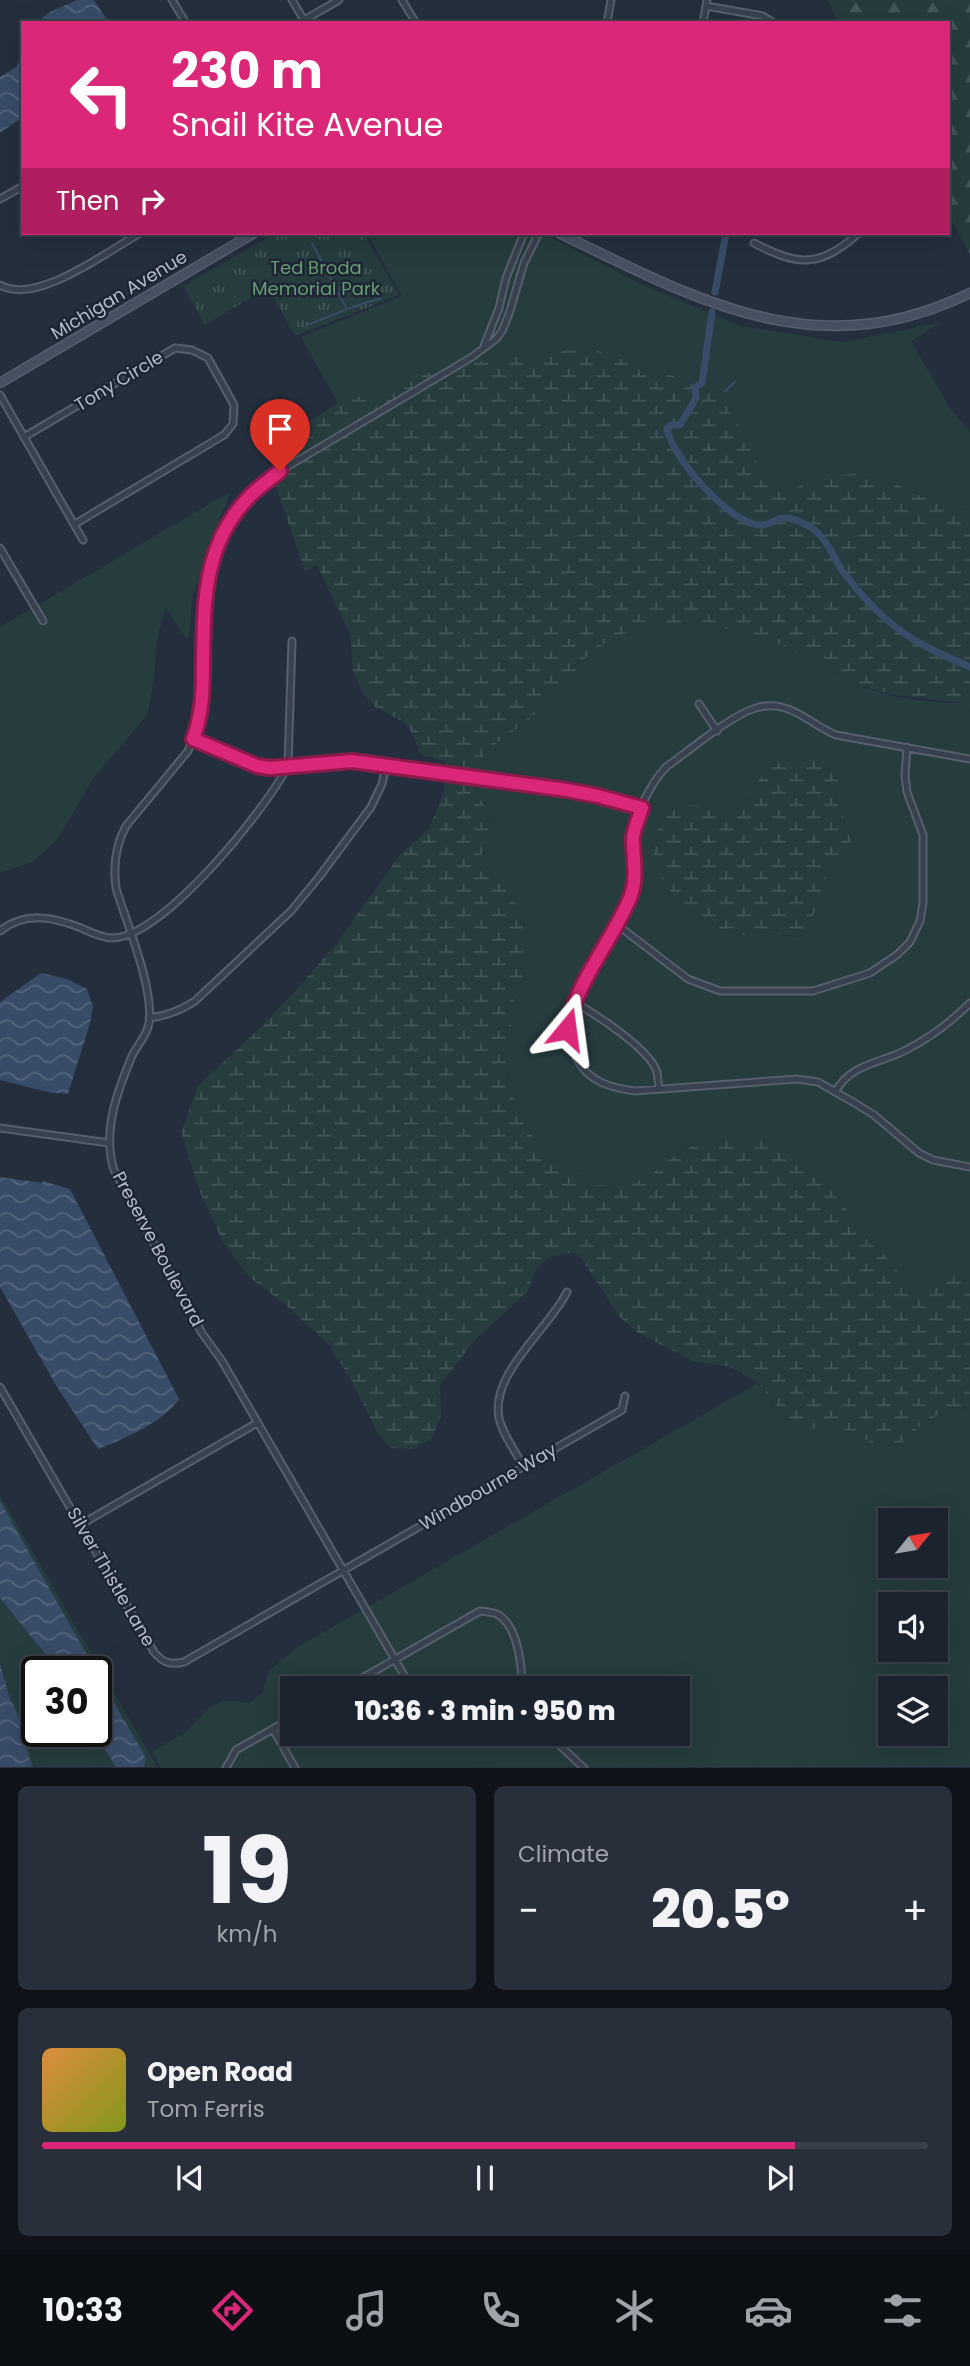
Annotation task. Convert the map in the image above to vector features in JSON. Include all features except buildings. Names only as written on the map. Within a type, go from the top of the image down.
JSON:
[{"type":"street","points":[[172,0],[185,21]]},
{"type":"street","points":[[292,0],[305,21],[339,0]]},
{"type":"street","points":[[402,0],[415,21]]},
{"type":"street","points":[[607,21],[611,0]]},
{"type":"street","points":[[703,21],[707,3],[762,16],[771,21]]},
{"type":"street","points":[[0,199],[21,187]]},
{"type":"street","points":[[0,285],[7,289],[29,290],[50,285],[137,235]]},
{"type":"street","name":"Michigan Avenue","points":[[0,383],[251,235]]},
{"type":"street","points":[[484,346],[523,235]]},
{"type":"street","name":"Preserve Boulevard","points":[[404,1676],[222,1361],[202,1333],[114,1170],[109,1154],[113,1112],[133,1054],[148,1026],[150,1004],[116,888],[114,871],[119,839],[126,826],[188,751],[200,721],[208,575],[215,550],[229,523],[251,495],[280,471],[472,357],[496,339],[509,314],[516,285],[538,235]]},
{"type":"street","points":[[563,235],[634,270],[733,310],[796,325],[858,325],[897,321],[939,309],[970,293]]},
{"type":"street","points":[[754,243],[780,257],[812,259],[829,256],[857,235]]},
{"type":"street","name":"Tony Circle","points":[[24,437],[175,348],[192,350],[208,358],[234,405],[233,424],[224,435],[75,524]]},
{"type":"street","points":[[0,395],[83,540]]},
{"type":"street","points":[[0,548],[43,621]]},
{"type":"street","points":[[0,931],[18,922],[44,917],[61,920],[111,938],[130,935],[155,920],[216,864],[280,782],[288,766],[292,641]]},
{"type":"street","points":[[699,704],[717,731]]},
{"type":"street","points":[[970,759],[836,735],[793,711],[773,706],[757,707],[717,731],[666,767],[656,778],[633,836],[635,878],[630,898],[574,1002],[567,1029],[571,1048],[580,1065],[593,1078],[610,1088],[635,1091],[797,1079],[818,1082],[874,1115],[919,1153],[933,1160],[970,1167]]},
{"type":"street","points":[[193,739],[257,766],[352,761],[567,790],[642,808]]},
{"type":"street","points":[[616,923],[688,979],[720,991],[813,990],[870,973],[898,954],[910,942],[920,921],[923,903],[923,835],[907,792],[907,747]]},
{"type":"street","points":[[149,1017],[164,1016],[195,1001],[291,911],[371,807],[382,784],[386,766]]},
{"type":"street","points":[[574,1002],[641,1050],[653,1064],[659,1089]]},
{"type":"street","points":[[835,1092],[850,1073],[903,1051],[956,1018],[970,1003]]},
{"type":"street","points":[[0,1128],[109,1143]]},
{"type":"street","points":[[524,1466],[499,1419],[498,1402],[503,1382],[560,1306],[567,1292]]},
{"type":"street","name":"Silver Thistle Lane","points":[[0,1387],[154,1652],[166,1663],[184,1662],[343,1571]]},
{"type":"street","name":"Windbourne Way","points":[[343,1571],[622,1410],[625,1396]]},
{"type":"street","points":[[80,1525],[257,1423]]},
{"type":"street","points":[[366,1676],[480,1611],[496,1613],[505,1620],[517,1645],[523,1665],[523,1676]]},
{"type":"street","points":[[226,1768],[236,1750],[280,1725]]},
{"type":"street","points":[[273,1729],[295,1768]]},
{"type":"street","points":[[560,1746],[584,1768]]},
{"type":"green space","points":[[827,0],[970,0],[970,254],[950,218],[950,21],[838,21]]},
{"type":"green space","name":"Ted Broda Memorial Park","points":[[272,235],[364,235],[399,295],[295,336],[268,288],[205,325],[183,286]]},
{"type":"green space","points":[[368,235],[546,235],[638,283],[741,326],[842,342],[940,323],[911,341],[950,408],[970,432],[970,513],[910,492],[893,482],[801,487],[782,491],[764,485],[758,477],[757,464],[749,441],[727,407],[705,391],[676,377],[589,348],[487,360],[376,393],[337,401],[301,337],[402,296]]},
{"type":"green space","points":[[589,348],[676,377],[705,391],[727,407],[749,441],[757,464],[758,477],[765,485],[782,491],[831,477],[863,472],[970,513],[970,706],[889,694],[854,683],[790,648],[762,637],[731,629],[660,624],[619,635],[589,654],[566,683],[528,721],[487,750],[472,775],[476,792],[490,815],[488,836],[481,856],[491,878],[508,889],[524,919],[527,965],[516,992],[506,1064],[517,1106],[536,1143],[550,1160],[581,1173],[598,1185],[617,1186],[647,1178],[678,1153],[697,1144],[756,1136],[774,1137],[798,1155],[825,1183],[915,1292],[945,1274],[960,1279],[970,1278],[970,1409],[951,1407],[920,1426],[904,1442],[875,1446],[844,1430],[794,1428],[758,1383],[731,1367],[693,1361],[638,1333],[619,1316],[582,1259],[574,1252],[552,1256],[537,1267],[527,1292],[477,1338],[459,1360],[440,1385],[441,1416],[432,1438],[413,1449],[391,1448],[378,1434],[350,1378],[329,1345],[286,1305],[249,1277],[223,1242],[198,1187],[181,1132],[198,1086],[261,1027],[337,943],[400,855],[429,829],[444,792],[445,761],[421,755],[404,722],[375,707],[362,691],[353,672],[350,634],[317,565],[305,571],[279,496],[273,467],[294,454],[308,422],[338,403],[337,401],[376,393],[428,373],[487,360]]},
{"type":"green space","points":[[230,492],[192,598],[187,640],[166,608],[157,639],[148,714],[93,779],[57,840],[33,862],[0,873],[0,627]]},
{"type":"green space","points":[[660,624],[736,630],[784,645],[852,682],[877,692],[970,706],[970,1278],[960,1279],[945,1274],[915,1292],[825,1183],[756,1136],[697,1144],[678,1153],[647,1178],[617,1186],[598,1185],[581,1173],[550,1160],[536,1143],[517,1106],[506,1064],[516,992],[527,965],[524,919],[508,889],[491,878],[481,856],[488,836],[490,816],[476,792],[472,774],[487,750],[528,721],[566,683],[589,654],[619,635]],"holes":[[[800,758],[838,775],[837,802],[849,832],[817,895],[813,918],[795,937],[753,931],[735,935],[717,811],[726,817],[734,813],[765,772],[782,762]]]},
{"type":"green space","points":[[800,758],[818,760],[838,775],[837,802],[849,832],[851,847],[826,877],[808,934],[792,936],[765,932],[734,935],[707,924],[681,903],[661,877],[654,845],[664,814],[695,805],[726,817],[740,807],[772,766]]},
{"type":"green space","points":[[758,1383],[794,1428],[845,1430],[859,1435],[875,1446],[904,1442],[920,1426],[951,1407],[970,1409],[970,1767],[161,1768],[152,1751],[185,1733],[210,1707],[224,1700],[249,1703],[263,1692],[268,1672],[296,1648]]},
{"type":"green space","points":[[0,1495],[93,1656],[21,1656],[21,1747],[112,1747],[112,1689],[157,1767],[0,1767]]},
{"type":"water","points":[[77,0],[94,0],[108,21],[39,21],[50,12]]},
{"type":"water","points":[[21,60],[21,118],[0,133],[0,77],[16,67]]},
{"type":"water","points":[[41,973],[67,979],[87,989],[93,1007],[68,1094],[52,1093],[0,1080],[0,1002]]},
{"type":"water","points":[[0,1177],[43,1181],[70,1189],[179,1399],[164,1415],[143,1429],[98,1449],[57,1387],[0,1287]]},
{"type":"water","points":[[0,1501],[88,1656],[47,1656],[0,1598]]},
{"type":"water","points":[[0,1664],[10,1699],[20,1719],[21,1747],[26,1747],[33,1767],[0,1767]]},
{"type":"water","points":[[112,1699],[145,1757],[144,1767],[116,1767],[104,1747],[112,1747]]},
{"type":"waterway","points":[[715,292],[726,235]]},
{"type":"waterway","points":[[312,243],[347,309],[381,298]]},
{"type":"waterway","points":[[310,324],[345,310]]},
{"type":"waterway","points":[[712,312],[702,383],[695,388],[696,398],[680,425],[671,425],[667,429],[679,456],[718,501],[747,521],[762,525],[788,518],[814,530],[822,537],[851,582],[884,618],[920,643],[970,667]]},
{"type":"waterway","points":[[725,391],[735,382]]},
{"type":"route","points":[[280,471],[251,495],[229,523],[215,550],[208,575],[204,617],[200,721],[193,739],[257,766],[270,768],[352,761],[447,776],[567,790],[642,808],[633,836],[635,878],[630,898],[579,990],[571,1008],[567,1029]]}]
